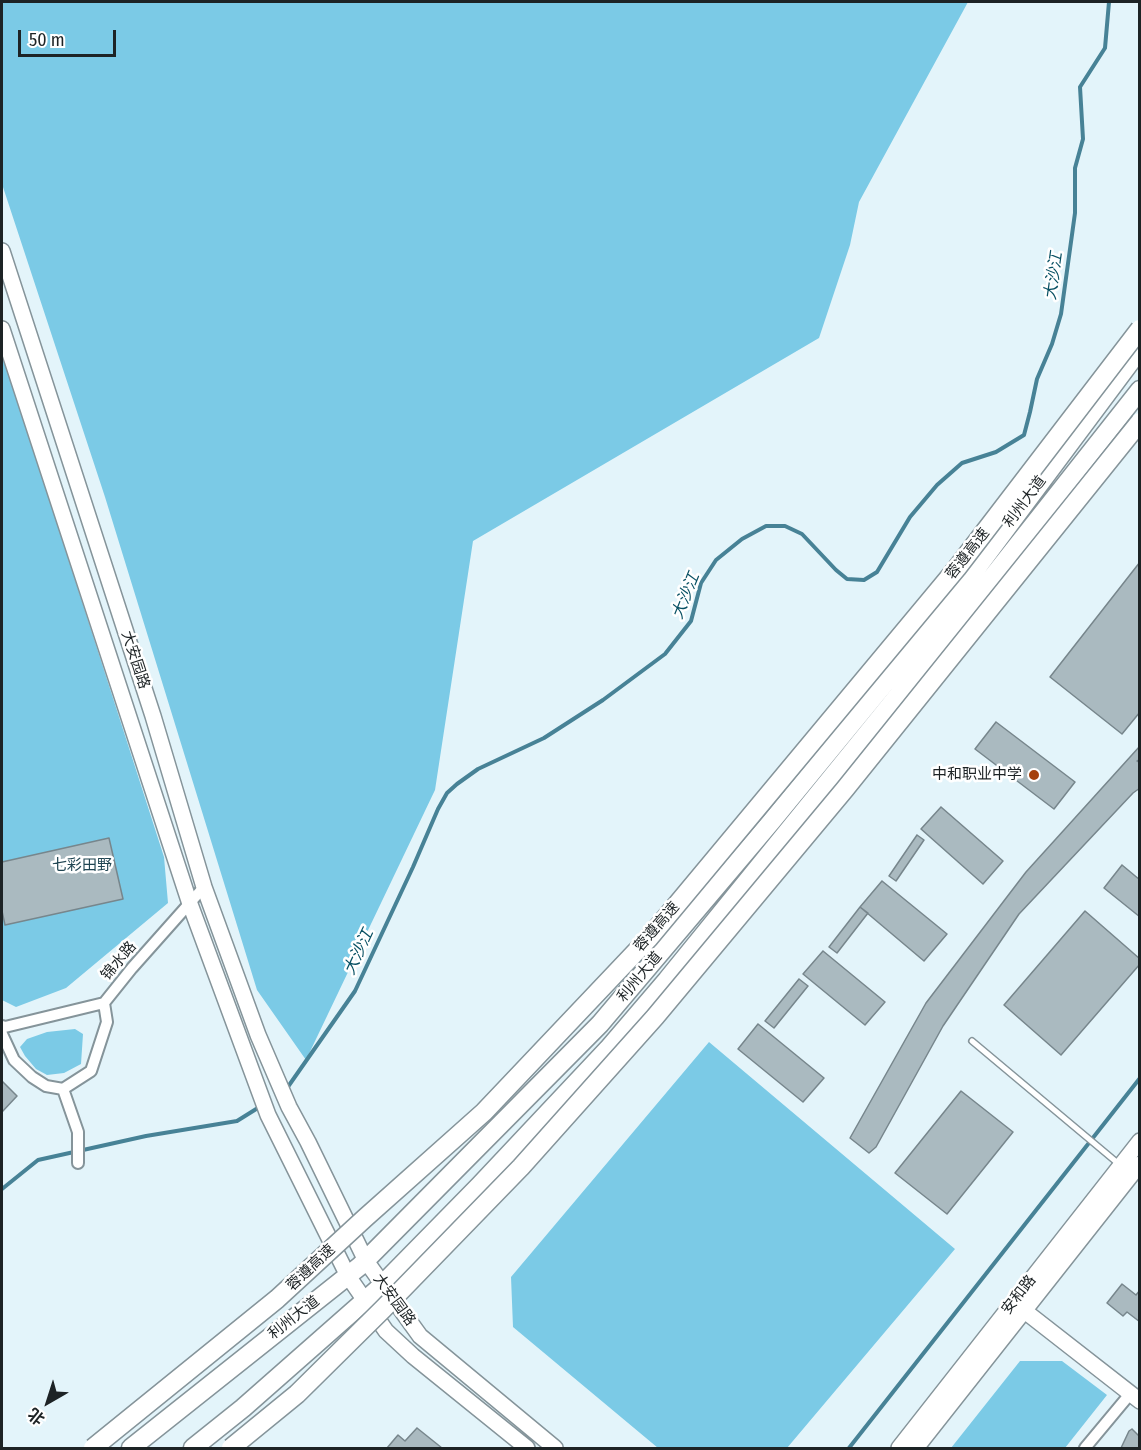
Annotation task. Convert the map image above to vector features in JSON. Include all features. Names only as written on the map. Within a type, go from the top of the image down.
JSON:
[{"type":"highway","name":"蓉遵高速","points":[[93,1449],[278,1299],[484,1112],[649,938],[957,568],[1140,329]]},
{"type":"highway","name":"利州大道","points":[[131,1449],[366,1261],[600,1024],[949,605],[1140,349]]},
{"type":"highway","name":"利州大道","points":[[193,1449],[243,1408],[382,1285],[608,1049],[667,980],[927,660],[1140,390]]},
{"type":"highway","points":[[231,1449],[297,1394],[383,1309],[521,1167],[655,1017],[852,780],[1140,422]]},
{"type":"street","name":"大安园路","points":[[2,250],[153,716],[204,887],[258,1035],[289,1107],[366,1261],[420,1335],[555,1449]]},
{"type":"street","points":[[2,329],[190,904],[268,1115],[348,1276],[386,1331],[527,1449]]},
{"type":"street","name":"锦水路","points":[[2,1026],[104,1003],[204,887]]},
{"type":"street","points":[[2,1034],[14,1060],[32,1077],[46,1086],[63,1089],[91,1071],[107,1022],[104,1003]]},
{"type":"street","points":[[63,1089],[78,1132],[78,1163]]},
{"type":"street","name":"安和路","points":[[916,1449],[1120,1165],[1140,1141]]},
{"type":"street","name":"安和路","points":[[899,1449],[1140,1164]]},
{"type":"street","points":[[1019,1306],[1135,1398],[1085,1449]]},
{"type":"lane","points":[[972,1041],[1120,1165]]},
{"type":"green space","points":[[2,2],[968,2],[859,202],[850,245],[819,338],[473,541],[435,790],[306,1060],[257,990],[105,497],[2,184]]},
{"type":"green space","name":"七彩田野","points":[[2,352],[164,857],[168,903],[66,988],[16,1007],[2,1000]]},
{"type":"green space","points":[[75,1029],[83,1034],[81,1064],[64,1073],[47,1075],[36,1069],[20,1047],[27,1039],[47,1032]]},
{"type":"green space","points":[[709,1042],[955,1249],[787,1448],[658,1448],[513,1327],[511,1277]]},
{"type":"green space","points":[[1020,1361],[1062,1361],[1107,1395],[1065,1448],[951,1448]]},
{"type":"building","points":[[1140,562],[1140,712],[1122,734],[1050,677]]},
{"type":"building","points":[[996,722],[1075,782],[1054,809],[975,749]]},
{"type":"building","points":[[1140,746],[1140,759],[1137,761],[1140,763],[1140,788],[1019,914],[943,1026],[876,1147],[869,1153],[850,1138],[926,1003],[1026,872]]},
{"type":"building","points":[[941,807],[1003,861],[983,884],[921,829]]},
{"type":"building","points":[[917,835],[924,840],[896,881],[889,876]]},
{"type":"building","points":[[109,838],[123,899],[5,925],[2,911],[2,862]]},
{"type":"building","points":[[1122,865],[1140,880],[1140,917],[1104,888]]},
{"type":"building","points":[[882,881],[947,934],[924,961],[860,907]]},
{"type":"building","points":[[860,907],[868,913],[837,953],[829,947]]},
{"type":"building","points":[[1085,911],[1140,959],[1140,964],[1061,1055],[1004,1005]]},
{"type":"building","points":[[823,951],[885,1002],[865,1025],[803,974]]},
{"type":"building","points":[[799,979],[808,986],[774,1028],[765,1021]]},
{"type":"building","points":[[758,1024],[824,1078],[803,1102],[738,1049]]},
{"type":"building","points":[[2,1081],[17,1096],[2,1112]]},
{"type":"building","points":[[961,1091],[1013,1132],[947,1214],[895,1173]]},
{"type":"building","points":[[1122,1284],[1136,1295],[1140,1290],[1140,1322],[1127,1312],[1123,1316],[1107,1303]]},
{"type":"building","points":[[417,1428],[442,1448],[387,1448],[398,1435],[405,1441]]},
{"type":"building","points":[[1132,1429],[1140,1437],[1140,1448],[1121,1448],[1129,1431]]},
{"type":"waterway","name":"大沙江","points":[[285,1091],[355,991],[438,809],[447,793],[457,784],[478,769],[544,738],[603,700],[665,654],[691,621],[701,583],[716,560],[742,539],[766,526],[785,526],[802,534],[847,579],[864,580],[877,572],[910,517],[937,485],[962,463],[996,452],[1024,435],[1037,379],[1052,344],[1061,314],[1075,213],[1075,168],[1083,139],[1080,87],[1105,48],[1109,2]]},
{"type":"waterway","points":[[849,1448],[1140,1078]]},
{"type":"waterway","name":"大沙江","points":[[2,1189],[38,1160],[146,1136],[237,1121],[261,1106]]},
{"type":"place","name":"中和职业中学","points":[[1034,775]]}]
